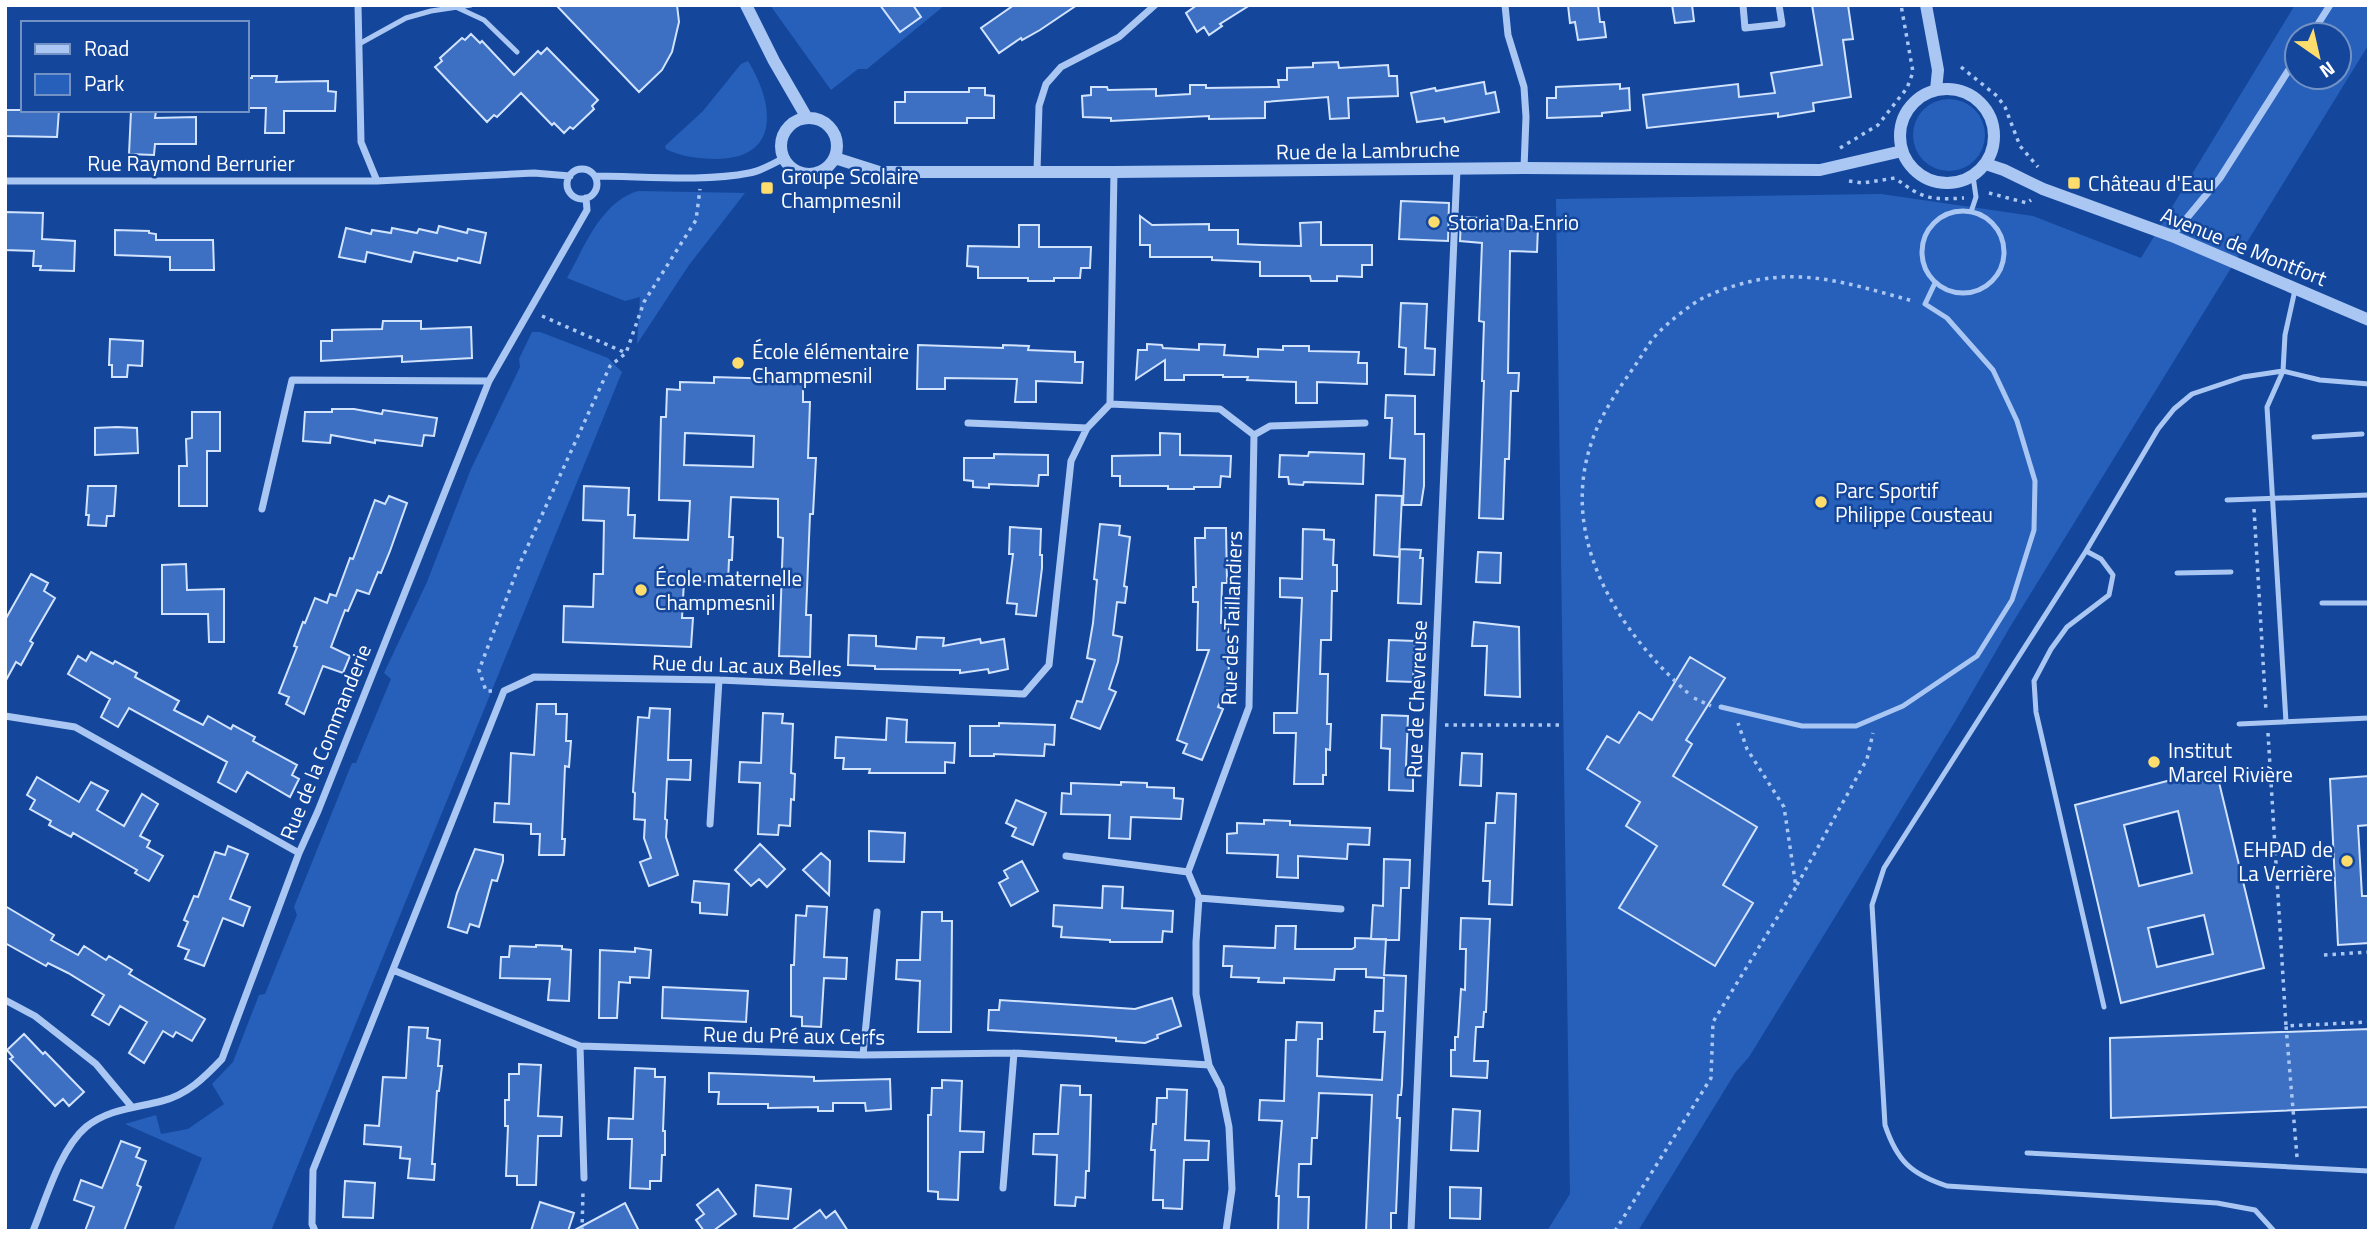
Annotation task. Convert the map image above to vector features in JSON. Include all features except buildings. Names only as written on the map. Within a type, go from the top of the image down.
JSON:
[{"type":"street","points":[[358,5],[361,142],[377,181]]},
{"type":"street","points":[[746,5],[807,118]]},
{"type":"street","points":[[1037,171],[1038,106],[1046,84],[1061,67],[1119,37],[1155,5]]},
{"type":"street","points":[[1505,5],[1508,35],[1524,87],[1524,168]]},
{"type":"street","points":[[1743,5],[1745,28],[1782,24],[1779,5]]},
{"type":"street","points":[[1926,5],[1938,70],[1936,90]]},
{"type":"street","points":[[2320,21],[2330,5]]},
{"type":"street","points":[[2172,236],[2220,178],[2283,79]]},
{"type":"street","points":[[1952,89],[1968,94],[1981,103],[1990,117],[1994,133],[1993,149],[1986,164],[1973,176],[1960,182],[1946,184],[1931,181],[1914,169],[1902,151],[1900,136],[1906,114],[1922,96],[1936,90],[1952,89]]},
{"type":"street","points":[[807,118],[826,123],[837,139],[835,159],[822,172],[813,174],[796,171],[784,158],[781,149],[785,132],[791,125],[807,118]]},
{"type":"street","name":"Rue de la Lambruche","points":[[835,159],[879,172],[1524,168],[1820,170],[1902,151]]},
{"type":"street","points":[[596,176],[596,190],[586,198],[576,197],[569,190],[569,176],[582,169],[596,176],[702,177],[749,173],[784,158]]},
{"type":"street","name":"Avenue de Montfort","points":[[1986,164],[2043,189],[2172,236],[2369,320]]},
{"type":"street","name":"Rue de Chevreuse","points":[[1410,1231],[1457,169]]},
{"type":"street","points":[[1114,172],[1110,404],[1220,409],[1254,435],[1270,426],[1365,423]]},
{"type":"street","name":"Rue Raymond Berrurier","points":[[5,181],[377,181],[534,173],[569,176]]},
{"type":"street","name":"Rue de la Commanderie","points":[[33,1231],[60,1164],[86,1127],[110,1113],[164,1101],[184,1092],[204,1079],[222,1059],[299,853],[489,380],[587,210],[586,198]]},
{"type":"street","points":[[262,509],[292,380],[489,380]]},
{"type":"street","name":"Rue du Lac aux Belles","points":[[504,691],[534,677],[719,680],[1024,694],[1049,664],[1071,461],[1087,428],[1110,404]]},
{"type":"street","points":[[968,423],[1087,428]]},
{"type":"street","name":"Rue des Taillandiers","points":[[1188,872],[1249,707],[1254,435]]},
{"type":"street","points":[[710,824],[719,680]]},
{"type":"street","points":[[315,1231],[312,1224],[313,1170],[504,691]]},
{"type":"street","points":[[5,716],[75,727],[299,853]]},
{"type":"street","points":[[1066,856],[1188,872],[1199,898],[1196,994],[1209,1065],[1221,1088],[1229,1127],[1232,1189],[1226,1231]]},
{"type":"street","points":[[1199,898],[1341,909]]},
{"type":"street","points":[[863,1055],[877,912]]},
{"type":"street","name":"Rue du Pré aux Cerfs","points":[[393,970],[580,1046],[863,1055],[1013,1053],[1209,1065]]},
{"type":"street","points":[[5,1000],[35,1016],[96,1064],[131,1107]]},
{"type":"street","points":[[580,1046],[584,1178]]},
{"type":"street","points":[[1003,1188],[1013,1053]]},
{"type":"lane","points":[[359,44],[405,18],[471,5]]},
{"type":"lane","points":[[458,8],[484,20],[517,52]]},
{"type":"lane","points":[[1971,212],[1976,197],[1973,176]]},
{"type":"lane","points":[[1971,212],[1984,216],[1995,225],[2002,237],[2005,251],[2003,265],[1997,277],[1987,287],[1974,293],[1953,292],[1935,283],[1922,260],[1922,246],[1934,223],[1945,215],[1971,212]]},
{"type":"lane","points":[[1721,707],[1802,726],[1856,726],[1903,706],[1977,656],[2012,600],[2034,530],[2035,481],[2017,421],[1993,370],[1947,318],[1925,304],[1935,283]]},
{"type":"lane","points":[[2286,722],[2267,407],[2283,371],[2285,335],[2296,287]]},
{"type":"lane","points":[[2274,1231],[2255,1210],[2217,1203],[1947,1186],[1924,1179],[1907,1166],[1892,1147],[1885,1125],[1872,905],[1884,868],[2086,551],[2158,429],[2174,409],[2192,394],[2243,377],[2283,371],[2320,380],[2369,384]]},
{"type":"lane","points":[[2314,437],[2362,434]]},
{"type":"lane","points":[[2227,500],[2367,495]]},
{"type":"lane","points":[[2086,551],[2101,559],[2113,575],[2109,595],[2067,627],[2051,649],[2035,681],[2036,712],[2104,1007]]},
{"type":"lane","points":[[2177,573],[2231,572]]},
{"type":"lane","points":[[2322,604],[2369,603]]},
{"type":"lane","points":[[2239,724],[2369,718]]},
{"type":"lane","points":[[2027,1153],[2369,1171]]},
{"type":"path","points":[[1900,5],[1913,72],[1907,88],[1878,125],[1839,148],[1833,167],[1847,181],[1863,183],[1895,178],[1916,194],[1936,200],[1976,197],[1990,192],[2027,203],[2043,189]]},
{"type":"path","points":[[1961,67],[1997,96],[2005,107],[2020,146]]},
{"type":"path","points":[[504,691],[485,691],[479,670],[520,563],[610,366],[626,353],[644,302],[696,220],[702,177]]},
{"type":"path","points":[[1688,693],[1659,667],[1616,609],[1596,570],[1586,538],[1581,492],[1592,441],[1613,398],[1657,334],[1703,297],[1771,278],[1803,278],[1872,289],[1925,304]]},
{"type":"path","points":[[528,310],[626,353]]},
{"type":"path","points":[[1734,710],[1747,750],[1784,807],[1796,887]]},
{"type":"path","points":[[1615,1231],[1711,1078],[1713,1022],[1796,887],[1867,758],[1878,717]]},
{"type":"path","points":[[1433,725],[1563,725]]},
{"type":"path","points":[[2273,806],[2286,1026],[2298,1167]]},
{"type":"path","points":[[2324,955],[2369,952]]},
{"type":"path","points":[[2286,1026],[2369,1022]]},
{"type":"path","points":[[582,1231],[584,1178]]},
{"type":"green space","points":[[770,5],[945,5],[867,69],[858,69],[831,90]]},
{"type":"green space","name":"Parc Sportif Philippe Cousteau","points":[[2295,5],[2369,5],[2369,44],[2353,70],[2353,21],[2285,21]]},
{"type":"green space","name":"Parc Sportif Philippe Cousteau","points":[[2283,25],[2283,91],[2340,91],[1749,1057],[1735,1073],[1638,1231],[1547,1231],[1570,1194],[1556,199],[1881,194],[2033,216],[2141,258]]},
{"type":"green space","points":[[748,61],[757,77],[767,111],[761,140],[752,150],[736,157],[714,159],[696,158],[666,149],[665,146],[703,111],[741,64]]},
{"type":"green space","points":[[1949,99],[1963,102],[1975,109],[1982,121],[1985,135],[1982,149],[1975,161],[1963,168],[1949,171],[1935,168],[1923,161],[1916,149],[1913,135],[1916,121],[1923,109],[1935,102]]},
{"type":"green space","points":[[638,191],[745,193],[689,265],[637,344],[640,297],[625,301],[567,278],[604,215],[625,197]]},
{"type":"green space","points":[[532,332],[540,332],[608,358],[622,372],[271,1231],[173,1231],[202,1158],[125,1124],[156,1115],[161,1134],[188,1129],[224,1104],[212,1084],[233,1062],[259,995],[265,994],[297,915],[294,907],[352,763],[356,763],[391,679],[384,673],[427,582],[471,469],[520,367],[519,359]]},
{"type":"place","name":"Château d'Eau","points":[[2074,183]]},
{"type":"place","name":"Groupe Scolaire Champmesnil","points":[[767,188]]},
{"type":"place","name":"Storia Da Enrio","points":[[1434,222]]},
{"type":"place","name":"École élémentaire Champmesnil","points":[[738,363]]},
{"type":"place","name":"Parc Sportif Philippe Cousteau","points":[[1821,502]]},
{"type":"place","name":"École maternelle Champmesnil","points":[[641,590]]},
{"type":"place","name":"Institut Marcel Rivière","points":[[2154,762]]},
{"type":"place","name":"EHPAD de La Verrière","points":[[2347,861]]}]
